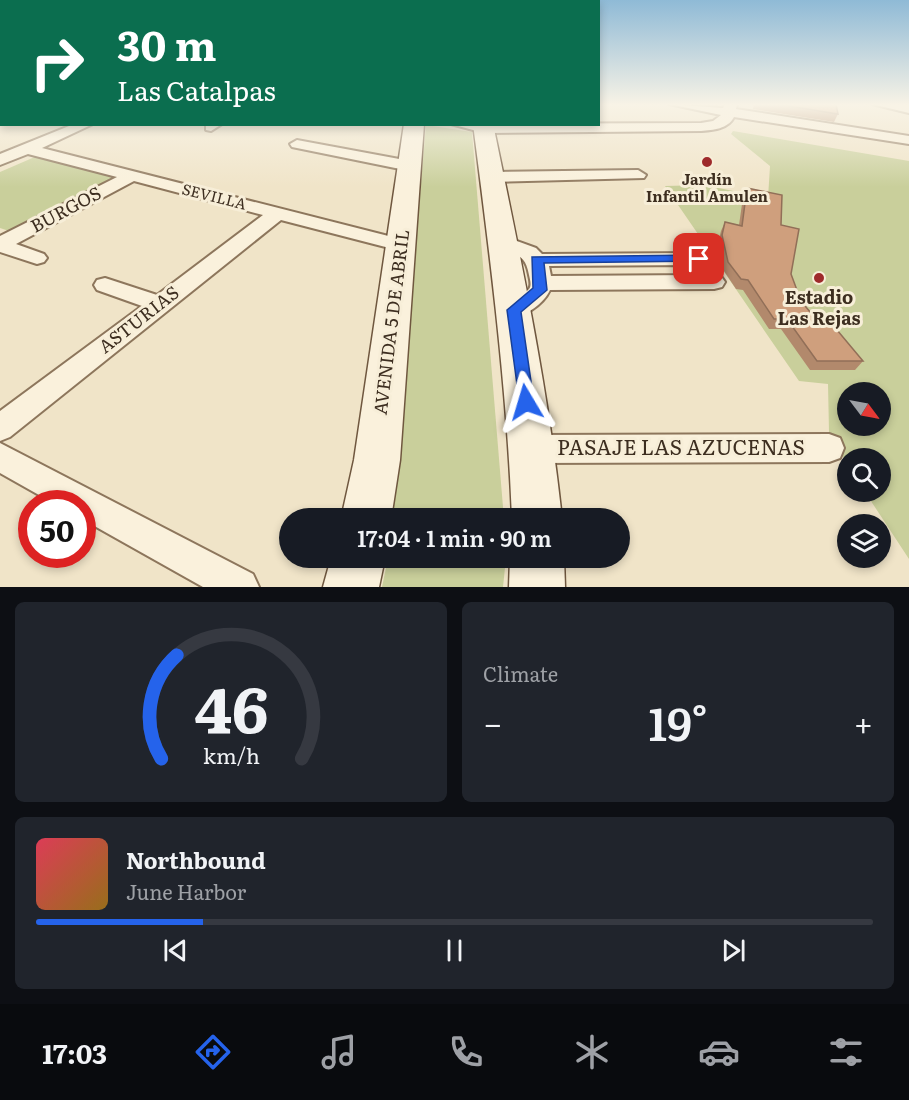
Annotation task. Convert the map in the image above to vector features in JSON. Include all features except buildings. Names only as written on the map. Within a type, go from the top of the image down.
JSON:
[{"type":"main road","name":"AVENIDA 5 DE ABRIL","points":[[368,508],[377,460],[413,131]]},
{"type":"main road","points":[[476,131],[492,177],[514,310],[532,449],[536,508]]},
{"type":"main road","points":[[351,587],[356,568]]},
{"type":"main road","points":[[537,568],[537,587]]},
{"type":"street","points":[[0,160],[70,131]]},
{"type":"street","points":[[860,131],[909,140]]},
{"type":"street","points":[[297,144],[410,166]]},
{"type":"street","name":"SEVILLA","points":[[0,150],[22,152],[131,176],[401,245]]},
{"type":"street","points":[[492,177],[638,175]]},
{"type":"street","name":"BURGOS","points":[[0,245],[131,176]]},
{"type":"street","name":"ASTURIAS","points":[[0,428],[278,213]]},
{"type":"street","points":[[503,242],[529,252],[537,260],[542,284],[538,293],[514,310]]},
{"type":"street","points":[[0,245],[37,258]]},
{"type":"street","points":[[537,260],[699,259],[714,282],[542,284]]},
{"type":"street","points":[[105,285],[160,304]]},
{"type":"street","name":"PASAJE LAS AZUCENAS","points":[[532,449],[829,448]]},
{"type":"street","points":[[0,457],[240,587]]},
{"type":"green space","points":[[425,131],[472,132],[503,508],[393,508]]},
{"type":"green space","name":"Estadio Las Rejas","points":[[733,131],[909,161],[909,559],[891,532],[891,514],[879,514],[872,502],[891,502],[891,448],[838,448],[829,432],[828,384],[799,381],[665,186],[704,185],[768,198],[770,166],[731,134]]},
{"type":"green space","points":[[37,156],[115,177],[9,231],[0,228],[0,172]]},
{"type":"green space","points":[[386,568],[505,568],[503,587],[382,587]]},
{"type":"place","name":"Jardín Infantil Amulen","points":[[707,162]]},
{"type":"place","name":"Estadio Las Rejas","points":[[819,278]]},
{"type":"route","points":[[526,402],[514,310],[538,293],[542,287],[537,260],[699,259]]}]
